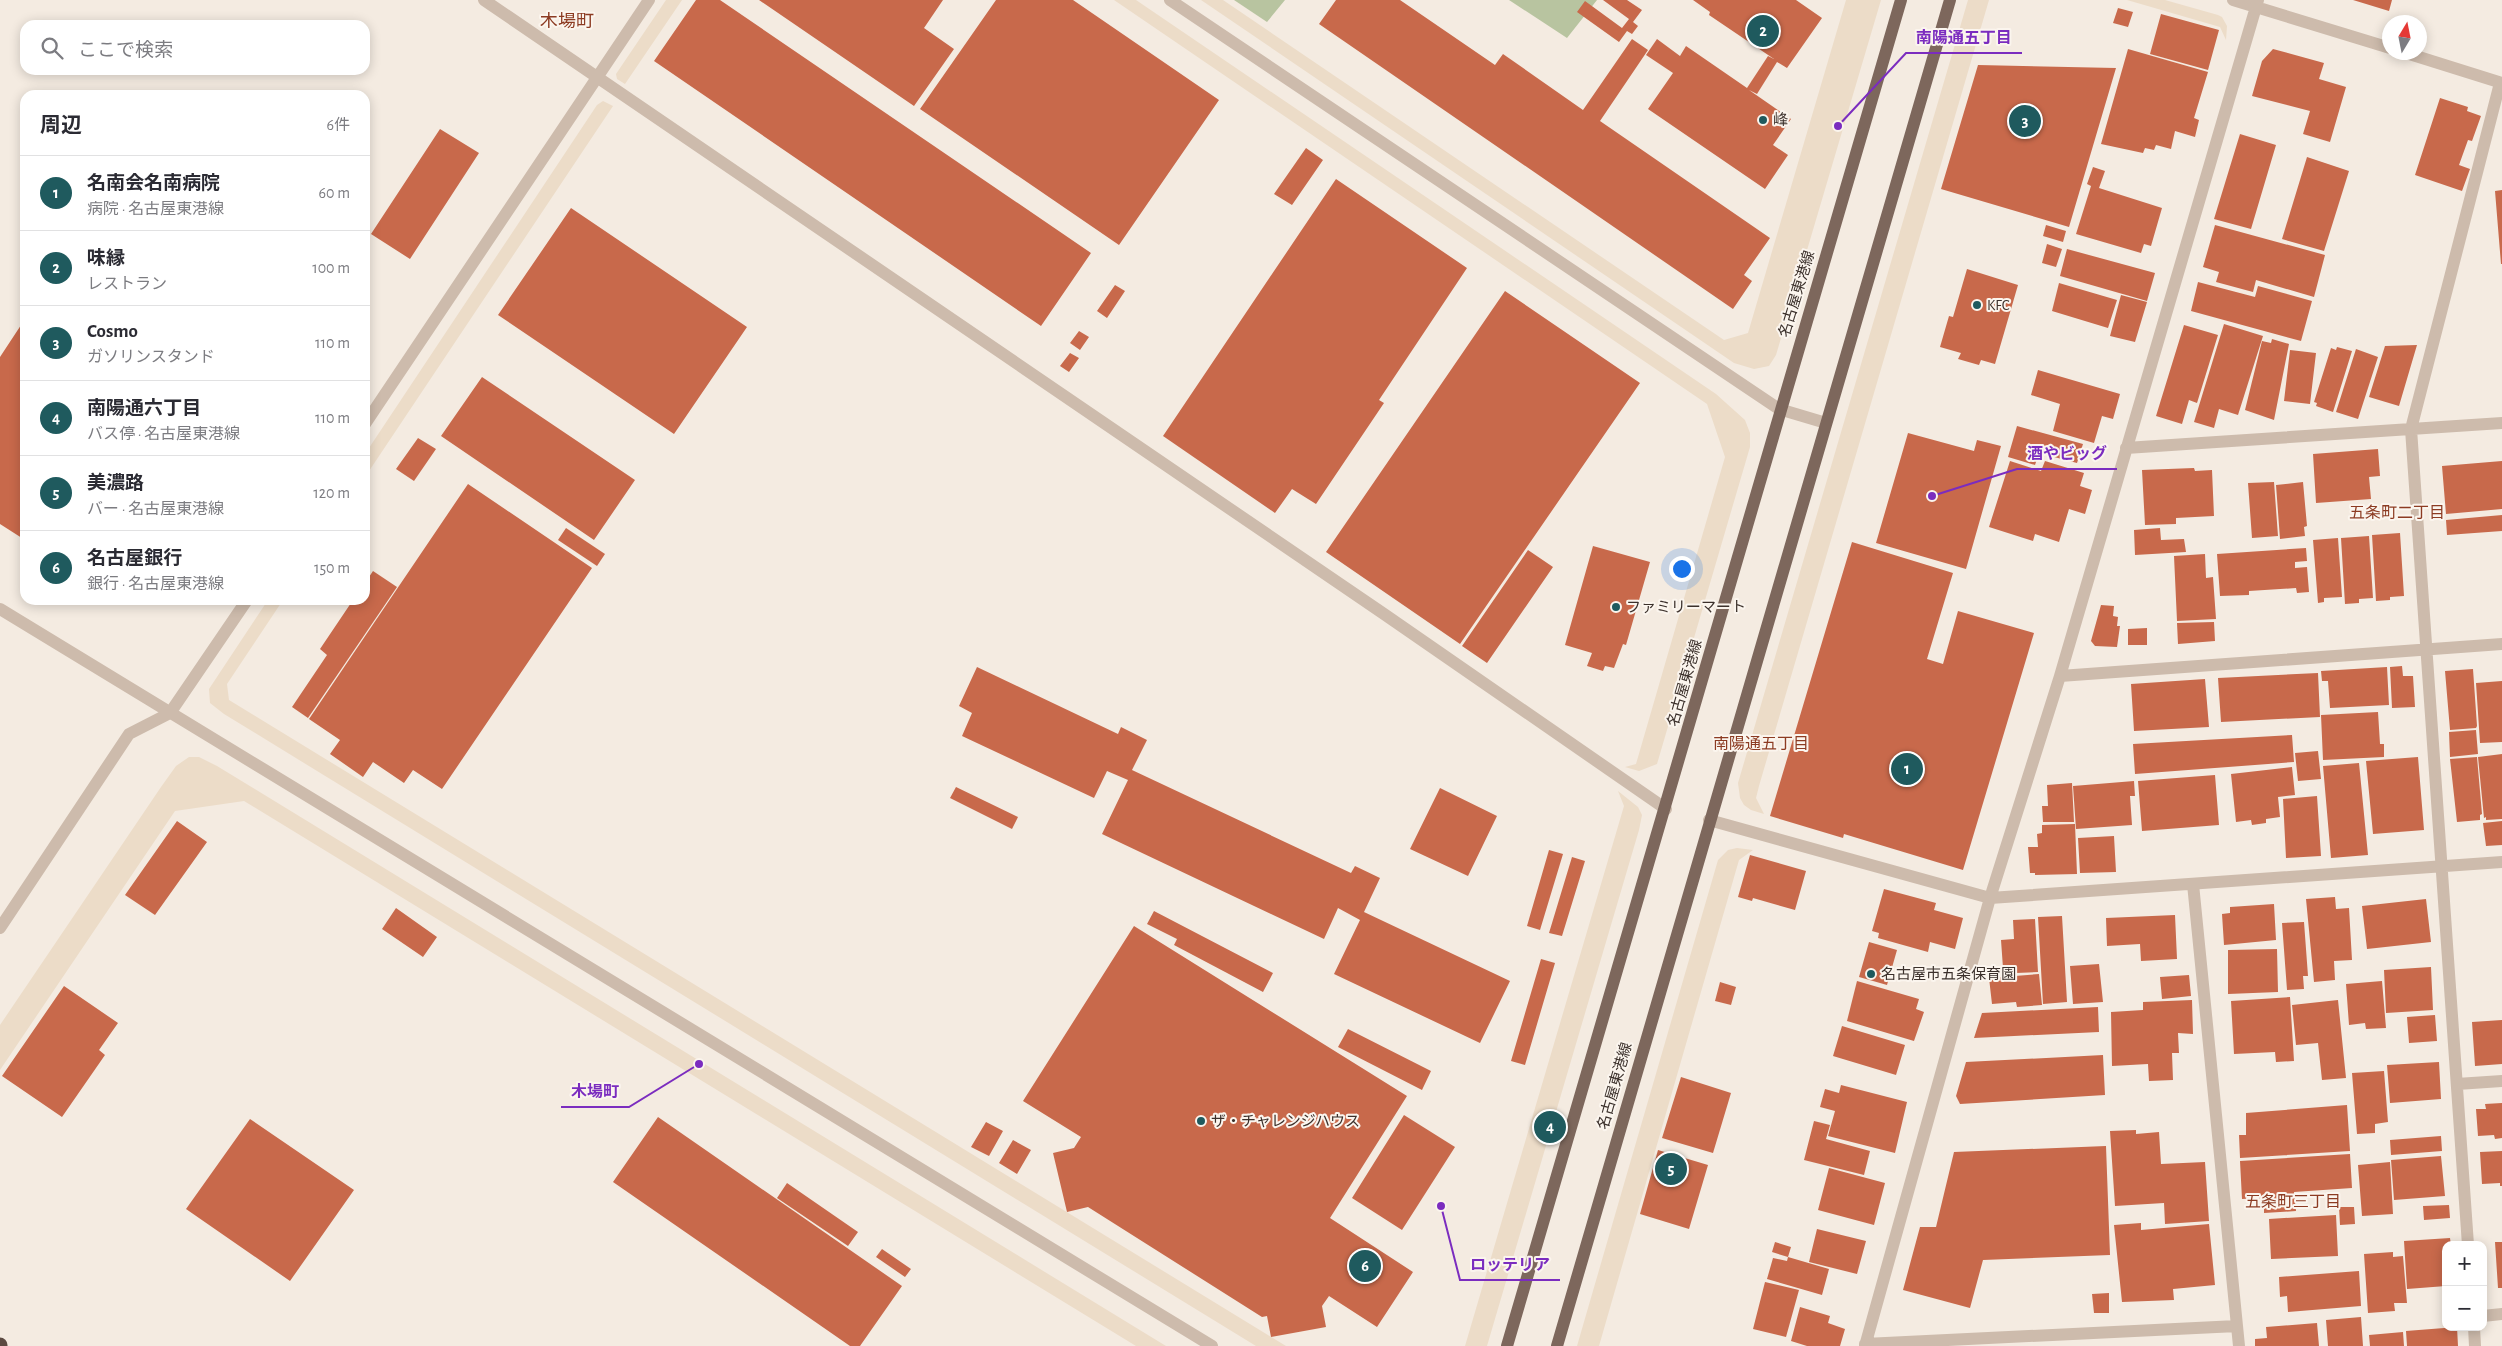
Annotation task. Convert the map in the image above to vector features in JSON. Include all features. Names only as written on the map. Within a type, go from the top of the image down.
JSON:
[{"type":"main road","name":"名古屋東港線","points":[[1507,1346],[1666,809],[1779,409],[1901,0]]},
{"type":"main road","name":"名古屋東港線","points":[[1557,1346],[1709,820],[1950,0]]},
{"type":"street","points":[[484,0],[1376,608],[1666,809]]},
{"type":"street","points":[[370,417],[649,0]]},
{"type":"street","points":[[1170,0],[1779,409],[1826,423]]},
{"type":"street","points":[[2233,0],[2257,3],[2382,45]]},
{"type":"street","points":[[2237,1326],[1865,1345],[1990,898],[2060,676],[2257,3]]},
{"type":"street","points":[[2427,60],[2501,83],[2411,429],[2468,1241]]},
{"type":"street","points":[[2126,448],[2502,422]]},
{"type":"street","points":[[0,928],[129,734],[170,713],[244,605]]},
{"type":"street","points":[[0,609],[1212,1346]]},
{"type":"street","points":[[2060,676],[2502,644]]},
{"type":"street","points":[[1709,820],[1990,898],[2502,862]]},
{"type":"street","points":[[2194,884],[2239,1346]]},
{"type":"street","points":[[2457,1084],[2502,1081]]},
{"type":"street","points":[[2487,1316],[2502,1314]]},
{"type":"street","points":[[2474,1331],[2475,1346]]},
{"type":"green space","points":[[1234,0],[1285,0],[1267,22]]},
{"type":"green space","points":[[1509,0],[1597,0],[1567,38]]},
{"type":"shaded area","points":[[666,0],[682,0],[625,84],[617,79],[616,74]]},
{"type":"shaded area","points":[[1114,0],[1136,0],[1716,394],[1745,420],[1750,433],[1750,447],[1657,764],[1639,771],[1625,767],[1636,764],[1725,457],[1707,404]]},
{"type":"shaded area","points":[[1201,0],[1223,0],[1724,340],[1748,333],[1846,0],[1881,0],[1776,355],[1769,366],[1754,369],[1734,363]]},
{"type":"shaded area","points":[[1968,0],[1989,0],[1759,786],[1756,798],[1764,814],[1751,810],[1744,805],[1740,798],[1738,783]]},
{"type":"shaded area","points":[[2127,0],[2165,0],[2218,15],[2222,17],[2227,26],[2226,40],[2220,27]]},
{"type":"shaded area","points":[[603,101],[613,106],[370,470],[370,446],[597,105]]},
{"type":"shaded area","points":[[265,605],[280,605],[227,684],[229,700],[1286,1346],[1256,1346],[224,714],[210,703],[209,689]]},
{"type":"shaded area","points":[[189,757],[199,757],[217,766],[1166,1346],[1136,1346],[244,801],[175,811],[0,1070],[0,1025],[161,787],[176,766]]},
{"type":"shaded area","points":[[1618,791],[1638,807],[1642,815],[1639,830],[1487,1346],[1465,1346],[1624,806]]},
{"type":"shaded area","points":[[1737,848],[1753,850],[1739,860],[1599,1346],[1577,1346],[1718,860],[1728,850]]},
{"type":"building","points":[[696,0],[720,0],[1091,253],[1041,326],[654,61]]},
{"type":"building","points":[[759,0],[943,0],[924,28],[954,49],[914,106]]},
{"type":"building","points":[[996,0],[1073,0],[1219,100],[1119,245],[920,109]]},
{"type":"building","points":[[1336,0],[1400,0],[1495,65],[1503,54],[1583,110],[1632,39],[1648,50],[1600,121],[1770,238],[1744,275],[1752,281],[1733,309],[1319,24]]},
{"type":"building","points":[[1603,0],[1627,0],[1642,10],[1633,22],[1638,26],[1632,34],[1627,31],[1619,42],[1577,12],[1585,1],[1622,28],[1629,19]]},
{"type":"building","points":[[1693,0],[1796,0],[1822,18],[1787,68],[1777,62],[1757,94],[1749,90],[1791,119],[1773,145],[1788,155],[1765,189],[1648,109],[1673,73],[1646,55],[1657,39],[1680,56],[1686,46],[1747,88],[1768,56],[1774,59],[1709,15],[1710,12]]},
{"type":"building","points":[[2353,0],[2392,0],[2389,11]]},
{"type":"building","points":[[2118,8],[2133,12],[2128,27],[2113,23]]},
{"type":"building","points":[[2161,14],[2219,30],[2208,70],[2150,54]]},
{"type":"building","points":[[2128,49],[2208,72],[2194,118],[2199,120],[2195,137],[2175,131],[2171,149],[2156,145],[2154,150],[2145,148],[2143,153],[2101,144]]},
{"type":"building","points":[[2273,49],[2324,63],[2319,79],[2346,87],[2330,142],[2303,134],[2310,111],[2252,96],[2262,61]]},
{"type":"building","points":[[1978,65],[2116,68],[2069,227],[1941,189]]},
{"type":"building","points":[[2440,98],[2468,107],[2467,111],[2481,116],[2472,141],[2468,140],[2459,165],[2470,169],[2462,191],[2415,175]]},
{"type":"building","points":[[440,129],[479,153],[410,259],[371,234]]},
{"type":"building","points":[[2240,134],[2276,145],[2251,229],[2214,219]]},
{"type":"building","points":[[1306,148],[1323,160],[1292,205],[1274,194]]},
{"type":"building","points":[[2307,157],[2349,171],[2324,251],[2282,239]]},
{"type":"building","points":[[2093,167],[2105,171],[2099,188],[2162,208],[2151,246],[2144,244],[2141,253],[2076,234],[2091,186],[2087,184]]},
{"type":"building","points":[[1336,179],[1467,268],[1379,400],[1384,403],[1316,504],[1292,489],[1275,513],[1163,436]]},
{"type":"building","points":[[2502,190],[2502,264],[2501,264],[2495,191]]},
{"type":"building","points":[[571,208],[747,327],[674,434],[498,315]]},
{"type":"building","points":[[2046,225],[2066,231],[2063,242],[2043,236]]},
{"type":"building","points":[[2215,225],[2325,255],[2314,297],[2256,280],[2253,292],[2216,282],[2219,272],[2203,267]]},
{"type":"building","points":[[2047,244],[2062,249],[2056,267],[2042,263]]},
{"type":"building","points":[[2067,249],[2155,273],[2147,301],[2060,276]]},
{"type":"building","points":[[1967,269],[2018,285],[1995,364],[1981,360],[1979,365],[1958,359],[1961,353],[1940,347],[1949,316],[1953,317]]},
{"type":"building","points":[[2198,282],[2255,297],[2258,286],[2312,301],[2301,341],[2191,311]]},
{"type":"building","points":[[2059,283],[2117,300],[2108,328],[2052,311]]},
{"type":"building","points":[[1115,285],[1125,291],[1107,318],[1097,311]]},
{"type":"building","points":[[1505,291],[1640,383],[1460,644],[1326,552]]},
{"type":"building","points":[[2121,295],[2147,302],[2135,342],[2110,336]]},
{"type":"building","points":[[2224,324],[2263,336],[2238,415],[2219,409],[2214,428],[2194,422]]},
{"type":"building","points":[[2184,325],[2218,335],[2197,403],[2189,400],[2182,424],[2156,416]]},
{"type":"building","points":[[20,327],[20,537],[0,524],[0,357]]},
{"type":"building","points":[[1079,331],[1089,337],[1080,350],[1070,343]]},
{"type":"building","points":[[2272,339],[2289,344],[2274,420],[2245,410],[2262,341],[2271,343]]},
{"type":"building","points":[[2417,345],[2399,406],[2369,397],[2385,346]]},
{"type":"building","points":[[2337,347],[2352,351],[2333,412],[2316,406],[2317,403],[2314,402],[2331,348],[2336,350]]},
{"type":"building","points":[[2356,349],[2378,357],[2358,419],[2336,412]]},
{"type":"building","points":[[2290,350],[2316,353],[2310,404],[2284,401]]},
{"type":"building","points":[[1070,353],[1079,358],[1069,372],[1060,366]]},
{"type":"building","points":[[2038,370],[2120,394],[2113,419],[2102,416],[2094,443],[2053,431],[2060,404],[2031,395]]},
{"type":"building","points":[[482,377],[635,480],[594,540],[441,436]]},
{"type":"building","points":[[2017,426],[2083,444],[2077,463],[2039,453],[2035,465],[2008,457]]},
{"type":"building","points":[[1908,433],[1974,451],[1977,440],[2001,446],[1966,569],[1876,543]]},
{"type":"building","points":[[418,438],[436,449],[414,481],[396,469]]},
{"type":"building","points":[[2378,449],[2380,476],[2369,477],[2371,499],[2316,503],[2313,454]]},
{"type":"building","points":[[2010,461],[2041,471],[2045,461],[2084,473],[2080,486],[2092,490],[2085,514],[2069,509],[2059,542],[2035,534],[2033,541],[1989,527]]},
{"type":"building","points":[[2502,461],[2502,509],[2446,514],[2442,466]]},
{"type":"building","points":[[2194,468],[2195,471],[2212,470],[2214,516],[2176,518],[2176,524],[2145,525],[2142,470]]},
{"type":"building","points":[[2274,482],[2278,536],[2252,538],[2248,483]]},
{"type":"building","points":[[2303,482],[2307,526],[2304,527],[2305,536],[2280,539],[2276,485]]},
{"type":"building","points":[[468,484],[592,568],[442,789],[413,770],[404,783],[373,762],[363,777],[330,754],[340,740],[309,719]]},
{"type":"building","points":[[2502,515],[2502,531],[2447,535],[2446,520]]},
{"type":"building","points":[[566,528],[605,554],[597,566],[558,540]]},
{"type":"building","points":[[2160,528],[2161,540],[2184,539],[2186,552],[2135,555],[2134,530]]},
{"type":"building","points":[[2400,533],[2404,596],[2376,601],[2372,535]]},
{"type":"building","points":[[2369,536],[2373,598],[2359,599],[2359,603],[2345,604],[2341,538]]},
{"type":"building","points":[[2338,538],[2342,597],[2324,598],[2324,602],[2318,603],[2313,540]]},
{"type":"building","points":[[1852,542],[1953,573],[1927,659],[1943,664],[1958,611],[2034,633],[1963,870],[1844,834],[1843,838],[1770,816]]},
{"type":"building","points":[[1593,546],[1650,562],[1626,645],[1623,644],[1614,668],[1605,666],[1603,671],[1587,666],[1592,653],[1565,645]]},
{"type":"building","points":[[2306,548],[2307,561],[2295,562],[2295,568],[2307,567],[2309,592],[2297,593],[2296,588],[2249,591],[2249,595],[2220,596],[2217,554]]},
{"type":"building","points":[[1528,550],[1553,567],[1487,663],[1462,646]]},
{"type":"building","points":[[2205,554],[2206,578],[2213,577],[2216,619],[2177,621],[2174,556]]},
{"type":"building","points":[[373,571],[397,587],[308,718],[292,707],[327,655],[320,649],[350,605],[370,605],[370,576]]},
{"type":"building","points":[[2101,605],[2114,606],[2113,616],[2118,617],[2117,626],[2120,626],[2117,647],[2095,646],[2091,641]]},
{"type":"building","points":[[2214,622],[2215,641],[2178,644],[2177,623]]},
{"type":"building","points":[[2147,628],[2147,645],[2128,645],[2128,629]]},
{"type":"building","points":[[2402,666],[2403,676],[2413,676],[2415,707],[2392,708],[2390,667]]},
{"type":"building","points":[[977,667],[1118,734],[1121,727],[1147,740],[1132,770],[1351,873],[1355,866],[1380,878],[1364,912],[1510,981],[1480,1043],[1334,974],[1360,920],[1338,908],[1324,939],[1102,834],[1128,780],[1107,771],[1094,798],[962,736],[972,713],[959,706]]},
{"type":"building","points":[[2387,667],[2389,705],[2330,708],[2328,681],[2322,681],[2321,671]]},
{"type":"building","points":[[2473,669],[2477,726],[2476,728],[2450,730],[2445,671]]},
{"type":"building","points":[[2318,673],[2320,717],[2221,722],[2218,678]]},
{"type":"building","points":[[2205,679],[2209,727],[2134,731],[2131,684]]},
{"type":"building","points":[[2502,681],[2502,742],[2480,743],[2476,683]]},
{"type":"building","points":[[2378,712],[2380,744],[2384,744],[2384,757],[2323,760],[2321,715]]},
{"type":"building","points":[[2476,730],[2478,754],[2450,757],[2449,732]]},
{"type":"building","points":[[2292,735],[2294,762],[2135,774],[2133,744]]},
{"type":"building","points":[[2318,751],[2321,779],[2298,781],[2295,753]]},
{"type":"building","points":[[2502,754],[2502,819],[2486,820],[2486,817],[2484,818],[2478,757]]},
{"type":"building","points":[[2418,757],[2424,830],[2373,834],[2366,761]]},
{"type":"building","points":[[2477,757],[2482,814],[2480,815],[2480,820],[2457,822],[2450,759]]},
{"type":"building","points":[[2359,763],[2368,855],[2331,858],[2323,766]]},
{"type":"building","points":[[2292,767],[2295,795],[2278,797],[2280,817],[2266,819],[2266,823],[2252,825],[2251,820],[2236,822],[2231,774]]},
{"type":"building","points":[[2215,775],[2219,825],[2142,831],[2138,781]]},
{"type":"building","points":[[2134,781],[2135,796],[2130,796],[2132,825],[2076,829],[2073,786]]},
{"type":"building","points":[[2072,783],[2074,822],[2043,822],[2042,806],[2048,806],[2047,785]]},
{"type":"building","points":[[956,787],[1018,817],[1012,829],[950,798]]},
{"type":"building","points":[[1440,788],[1497,816],[1468,876],[1410,849]]},
{"type":"building","points":[[2317,796],[2321,856],[2286,858],[2283,799]]},
{"type":"building","points":[[177,821],[207,842],[155,915],[125,895]]},
{"type":"building","points":[[2502,821],[2502,845],[2486,846],[2483,823]]},
{"type":"building","points":[[2075,824],[2077,874],[2035,875],[2035,873],[2030,873],[2028,847],[2038,847],[2037,834],[2042,833],[2042,825]]},
{"type":"building","points":[[2114,836],[2116,872],[2080,873],[2078,838]]},
{"type":"building","points":[[1549,850],[1563,854],[1540,930],[1527,926]]},
{"type":"building","points":[[1750,855],[1806,871],[1795,910],[1753,898],[1752,901],[1738,897]]},
{"type":"building","points":[[1572,857],[1585,861],[1562,936],[1549,933]]},
{"type":"building","points":[[1884,889],[1936,903],[1934,910],[1963,918],[1955,949],[1930,942],[1928,952],[1878,938],[1879,933],[1872,931]]},
{"type":"building","points":[[2335,897],[2336,909],[2349,908],[2352,960],[2334,961],[2335,980],[2314,982],[2306,899]]},
{"type":"building","points":[[2426,899],[2431,942],[2367,949],[2362,906]]},
{"type":"building","points":[[2274,904],[2276,940],[2224,945],[2222,914],[2230,913],[2230,907]]},
{"type":"building","points":[[396,908],[437,937],[423,957],[382,929]]},
{"type":"building","points":[[1154,911],[1273,973],[1263,992],[1174,945],[1177,939],[1147,924]]},
{"type":"building","points":[[2175,915],[2177,959],[2141,961],[2140,944],[2107,946],[2106,918]]},
{"type":"building","points":[[2062,916],[2067,1002],[2043,1004],[2038,917]]},
{"type":"building","points":[[2035,919],[2038,972],[2016,973],[2016,967],[2003,968],[2001,940],[2014,939],[2013,920]]},
{"type":"building","points":[[2304,922],[2308,976],[2303,976],[2304,989],[2287,990],[2282,923]]},
{"type":"building","points":[[1134,926],[1407,1096],[1330,1218],[1413,1272],[1377,1327],[1329,1296],[1322,1306],[1326,1327],[1271,1337],[1267,1316],[1262,1317],[1088,1207],[1067,1212],[1053,1153],[1074,1148],[1081,1137],[1023,1101]]},
{"type":"building","points":[[1869,942],[1897,950],[1887,985],[1859,977]]},
{"type":"building","points":[[2277,949],[2278,992],[2228,994],[2228,950]]},
{"type":"building","points":[[1541,959],[1555,963],[1525,1065],[1511,1061]]},
{"type":"building","points":[[2099,964],[2103,1002],[2073,1004],[2070,966]]},
{"type":"building","points":[[2431,967],[2433,1010],[2386,1013],[2384,970]]},
{"type":"building","points":[[2039,974],[2042,1005],[2017,1007],[2016,1002],[1992,1004],[1989,978]]},
{"type":"building","points":[[2189,975],[2191,996],[2162,999],[2160,977]]},
{"type":"building","points":[[1857,981],[1919,999],[1916,1009],[1924,1012],[1914,1041],[1847,1021]]},
{"type":"building","points":[[2382,981],[2386,1028],[2366,1029],[2365,1023],[2349,1025],[2346,984]]},
{"type":"building","points":[[1720,982],[1736,987],[1731,1005],[1715,1001]]},
{"type":"building","points":[[64,986],[118,1023],[99,1050],[105,1055],[62,1117],[2,1076]]},
{"type":"building","points":[[2290,997],[2294,1061],[2276,1062],[2275,1052],[2234,1054],[2231,1001]]},
{"type":"building","points":[[2192,1000],[2193,1034],[2178,1033],[2179,1053],[2172,1053],[2173,1080],[2149,1081],[2148,1064],[2112,1066],[2111,1012],[2143,1010],[2143,1002]]},
{"type":"building","points":[[2338,1000],[2346,1078],[2322,1080],[2318,1043],[2296,1045],[2292,1005]]},
{"type":"building","points":[[2098,1007],[2099,1032],[1974,1038],[1982,1013]]},
{"type":"building","points":[[2435,1015],[2437,1041],[2409,1043],[2407,1017]]},
{"type":"building","points":[[2502,1020],[2502,1064],[2475,1066],[2472,1022]]},
{"type":"building","points":[[1842,1026],[1905,1045],[1896,1075],[1833,1056]]},
{"type":"building","points":[[1348,1029],[1431,1071],[1422,1090],[1338,1047]]},
{"type":"building","points":[[2103,1055],[2105,1095],[1960,1104],[1956,1096],[1966,1062]]},
{"type":"building","points":[[2439,1062],[2441,1099],[2390,1103],[2387,1065]]},
{"type":"building","points":[[2384,1071],[2388,1122],[2375,1124],[2375,1133],[2357,1134],[2352,1073]]},
{"type":"building","points":[[1681,1077],[1731,1093],[1713,1153],[1662,1138]]},
{"type":"building","points":[[1841,1085],[1907,1102],[1895,1153],[1828,1136],[1835,1111],[1820,1107],[1825,1089],[1839,1093]]},
{"type":"building","points":[[2502,1103],[2502,1138],[2495,1139],[2494,1135],[2478,1136],[2476,1109],[2486,1109],[2485,1104]]},
{"type":"building","points":[[2347,1105],[2350,1151],[2240,1158],[2239,1135],[2246,1135],[2246,1113]]},
{"type":"building","points":[[1404,1115],[1455,1147],[1402,1230],[1352,1198]]},
{"type":"building","points":[[658,1117],[902,1286],[860,1346],[850,1346],[613,1182]]},
{"type":"building","points":[[250,1119],[354,1190],[290,1281],[186,1209]]},
{"type":"building","points":[[1814,1121],[1830,1125],[1826,1139],[1870,1151],[1864,1175],[1804,1160]]},
{"type":"building","points":[[986,1122],[1003,1131],[989,1156],[971,1147]]},
{"type":"building","points":[[2136,1130],[2136,1134],[2159,1132],[2161,1164],[2205,1162],[2209,1221],[2165,1224],[2164,1203],[2115,1206],[2110,1131]]},
{"type":"building","points":[[2441,1136],[2442,1151],[2391,1155],[2390,1140]]},
{"type":"building","points":[[1013,1140],[1031,1150],[1017,1174],[999,1163]]},
{"type":"building","points":[[2106,1146],[2110,1255],[1983,1260],[1970,1308],[1903,1290],[1920,1227],[1936,1227],[1954,1152]]},
{"type":"building","points":[[1658,1150],[1708,1165],[1689,1229],[1640,1214]]},
{"type":"building","points":[[2502,1151],[2502,1186],[2500,1186],[2500,1183],[2482,1184],[2480,1152]]},
{"type":"building","points":[[2350,1154],[2352,1188],[2294,1192],[2296,1211],[2264,1213],[2264,1198],[2242,1199],[2240,1161]]},
{"type":"building","points":[[2441,1156],[2445,1196],[2394,1200],[2391,1160]]},
{"type":"building","points":[[2390,1162],[2393,1214],[2362,1216],[2358,1165]]},
{"type":"building","points":[[1829,1168],[1885,1183],[1874,1225],[1818,1210]]},
{"type":"building","points":[[787,1183],[858,1232],[848,1246],[777,1198]]},
{"type":"building","points":[[2449,1205],[2450,1218],[2424,1220],[2423,1206]]},
{"type":"building","points":[[2339,1207],[2354,1207],[2355,1224],[2340,1225]]},
{"type":"building","points":[[2336,1215],[2338,1256],[2271,1259],[2269,1219]]},
{"type":"building","points":[[2141,1223],[2141,1230],[2209,1224],[2215,1285],[2173,1289],[2174,1300],[2122,1302],[2114,1225]]},
{"type":"building","points":[[1817,1229],[1866,1241],[1857,1274],[1809,1262]]},
{"type":"building","points":[[2450,1238],[2450,1241],[2442,1241],[2442,1286],[2407,1289],[2404,1241]]},
{"type":"building","points":[[1775,1242],[1791,1247],[1788,1257],[1772,1252]]},
{"type":"building","points":[[2495,1242],[2502,1242],[2502,1288],[2498,1288]]},
{"type":"building","points":[[882,1249],[911,1269],[905,1277],[876,1257]]},
{"type":"building","points":[[2393,1252],[2393,1257],[2403,1256],[2407,1303],[2394,1303],[2395,1311],[2368,1313],[2364,1254]]},
{"type":"building","points":[[1788,1257],[1829,1269],[1822,1295],[1767,1279],[1773,1258],[1787,1261]]},
{"type":"building","points":[[2359,1271],[2361,1306],[2288,1312],[2287,1296],[2280,1297],[2279,1277]]},
{"type":"building","points":[[1765,1282],[1799,1290],[1786,1337],[1753,1329]]},
{"type":"building","points":[[2109,1293],[2109,1313],[2094,1313],[2092,1294]]},
{"type":"building","points":[[1800,1307],[1830,1316],[1828,1323],[1845,1329],[1840,1346],[1807,1346],[1791,1341]]},
{"type":"building","points":[[2361,1317],[2363,1346],[2328,1346],[2326,1320]]},
{"type":"building","points":[[2317,1323],[2319,1346],[2255,1346],[2255,1339],[2267,1338],[2266,1327]]},
{"type":"building","points":[[2442,1328],[2442,1331],[2457,1331],[2458,1346],[2407,1346],[2406,1331]]},
{"type":"building","points":[[2403,1332],[2404,1346],[2370,1346],[2369,1335]]},
{"type":"place","name":"味縁","points":[[1763,31]]},
{"type":"place","name":"峰","points":[[1763,120]]},
{"type":"place","name":"Cosmo","points":[[2025,121]]},
{"type":"place","name":"南陽通五丁目","points":[[1838,126]]},
{"type":"place","name":"KFC","points":[[1977,305]]},
{"type":"place","name":"酒やビッグ","points":[[1932,496]]},
{"type":"place","name":"ファミリーマート","points":[[1616,607]]},
{"type":"place","name":"名南会名南病院","points":[[1907,769]]},
{"type":"place","name":"名古屋市五条保育園","points":[[1871,974]]},
{"type":"place","name":"木場町","points":[[699,1064]]},
{"type":"place","name":"ザ・チャレンジハウス","points":[[1201,1121]]},
{"type":"place","name":"南陽通六丁目","points":[[1550,1127]]},
{"type":"place","name":"美濃路","points":[[1671,1169]]},
{"type":"place","name":"ロッテリア","points":[[1441,1206]]},
{"type":"place","name":"名古屋銀行","points":[[1365,1266]]},
{"type":"district","name":"木場町","points":[[567,22]]},
{"type":"district","name":"五条町二丁目","points":[[2397,513]]},
{"type":"district","name":"南陽通五丁目","points":[[1761,744]]},
{"type":"district","name":"五条町三丁目","points":[[2293,1202]]}]
